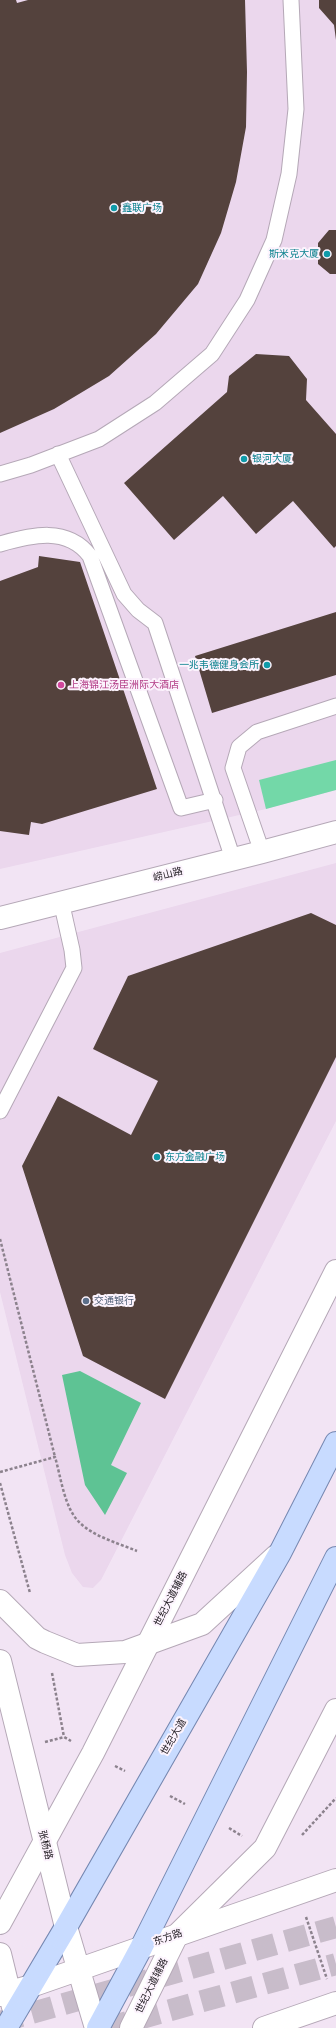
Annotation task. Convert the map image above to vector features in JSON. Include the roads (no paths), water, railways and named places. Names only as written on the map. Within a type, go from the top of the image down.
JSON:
[{"type":"main road","name":"世纪大道","points":[[9,2011],[31,1986],[66,1927],[280,1553],[336,1443]]},
{"type":"main road","points":[[97,2028],[141,1948],[336,1558]]},
{"type":"street","name":"崂山路","points":[[0,918],[61,901],[262,852],[336,832]]},
{"type":"street","name":"世纪大道辅路","points":[[0,1923],[93,1753],[336,1271]]},
{"type":"street","points":[[0,1601],[37,1638],[77,1655],[125,1652],[202,1624],[280,1553]]},
{"type":"street","name":"张杨路","points":[[0,1661],[66,1927],[97,2028]]},
{"type":"street","name":"世纪大道辅路","points":[[131,2028],[177,1935],[265,1848],[336,1710]]},
{"type":"street","name":"东方路","points":[[31,1986],[336,1880]]},
{"type":"street","points":[[0,1954],[9,2011]]},
{"type":"street","points":[[264,2028],[335,2004]]},
{"type":"street","points":[[311,2028],[312,2024],[335,2004]]},
{"type":"lane","points":[[0,474],[99,439],[155,403],[212,354],[247,300],[274,240],[289,174],[296,109],[291,0]]},
{"type":"lane","points":[[58,454],[124,594],[138,610],[155,623],[215,800],[233,859]]},
{"type":"lane","points":[[0,544],[29,536],[53,535],[73,541],[83,548],[90,556],[182,808],[215,800]]},
{"type":"lane","points":[[262,852],[234,768],[239,747],[257,732],[336,706]]},
{"type":"lane","points":[[0,1111],[74,968],[72,950],[61,901]]},
{"type":"tunnel","points":[[0,2022],[336,1927]]},
{"type":"tunnel","points":[[106,2028],[336,1964]]},
{"type":"place","name":"鑫联广场","points":[[114,208]]},
{"type":"place","name":"斯米克大厦","points":[[327,254]]},
{"type":"place","name":"银河大厦","points":[[244,459]]},
{"type":"place","name":"一兆韦德健身会所","points":[[267,665]]},
{"type":"place","name":"上海锦江汤臣洲际大酒店","points":[[61,685]]},
{"type":"place","name":"东方金融广场","points":[[157,1157]]},
{"type":"place","name":"交通银行","points":[[86,1301]]}]
